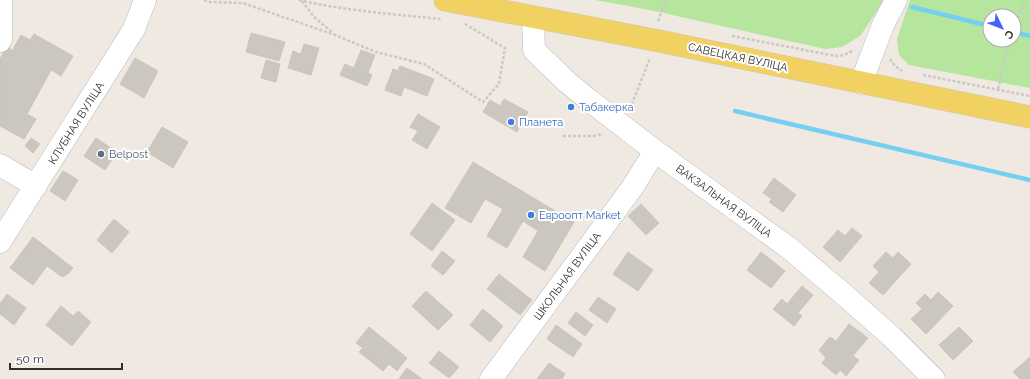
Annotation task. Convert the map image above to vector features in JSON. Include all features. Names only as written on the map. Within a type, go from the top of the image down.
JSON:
[{"type":"main road","name":"САВЕЦКАЯ ВУЛІЦА","points":[[446,10],[533,17],[654,40],[1030,117]]},
{"type":"street","points":[[0,41],[1,0]]},
{"type":"street","name":"КЛУБНАЯ ВУЛІЦА","points":[[0,242],[134,29],[145,0]]},
{"type":"street","points":[[861,83],[883,25],[896,0]]},
{"type":"street","name":"ВАКЗАЛЬНАЯ ВУЛІЦА","points":[[533,17],[534,50],[567,82],[655,151],[789,248],[892,337],[934,379]]},
{"type":"street","name":"ШКОЛЬНАЯ ВУЛІЦА","points":[[490,379],[632,188],[655,151]]},
{"type":"street","points":[[0,165],[36,186]]},
{"type":"path","points":[[204,0],[210,2],[243,3],[335,35],[376,52],[424,64],[483,102],[499,84],[505,48],[461,21]]},
{"type":"path","points":[[300,0],[314,17],[335,35]]},
{"type":"path","points":[[300,0],[372,12],[446,10]]},
{"type":"path","points":[[651,20],[658,21],[666,0]]},
{"type":"path","points":[[728,35],[836,56],[844,55],[858,47]]},
{"type":"path","points":[[998,89],[1007,48]]},
{"type":"path","points":[[888,54],[895,66],[908,72]]},
{"type":"path","points":[[628,113],[650,57]]},
{"type":"path","points":[[916,73],[1030,96]]},
{"type":"path","points":[[563,136],[593,136],[605,133]]},
{"type":"green space","points":[[595,0],[883,0],[860,36],[842,47],[825,49],[650,10]]},
{"type":"green space","points":[[910,0],[1030,0],[1030,88],[909,65],[899,55],[897,39]]},
{"type":"building","points":[[251,33],[285,42],[279,61],[246,52]]},
{"type":"building","points":[[34,34],[73,56],[61,76],[51,70],[27,114],[36,119],[24,139],[0,126],[0,59],[7,45],[12,51],[21,35],[30,40]]},
{"type":"building","points":[[304,44],[319,48],[311,75],[288,68],[293,51],[301,54]]},
{"type":"building","points":[[361,50],[375,55],[368,73],[372,75],[367,86],[340,75],[345,64],[354,68]]},
{"type":"building","points":[[135,58],[158,71],[144,98],[120,84]]},
{"type":"building","points":[[266,60],[280,64],[276,82],[261,78]]},
{"type":"building","points":[[400,66],[434,79],[427,96],[404,87],[401,96],[385,90],[393,69],[398,71]]},
{"type":"building","name":"Планета","points":[[504,99],[528,112],[517,132],[483,112],[490,100],[500,106]]},
{"type":"building","name":"Табакерка","points":[[571,102],[575,106],[570,111],[566,108]]},
{"type":"building","points":[[418,114],[440,127],[427,149],[412,140],[418,131],[410,127]]},
{"type":"building","points":[[162,127],[188,142],[173,168],[147,152]]},
{"type":"building","points":[[31,138],[40,144],[33,153],[25,146]]},
{"type":"building","name":"Belpost","points":[[96,138],[117,152],[105,170],[84,156]]},
{"type":"building","name":"Евроопт Market","points":[[473,162],[574,222],[545,271],[523,257],[538,231],[523,221],[507,248],[487,236],[503,209],[485,199],[471,223],[445,208]]},
{"type":"building","points":[[63,171],[78,180],[65,201],[50,191]]},
{"type":"building","points":[[774,178],[796,195],[783,212],[769,202],[772,199],[763,193]]},
{"type":"building","points":[[432,203],[455,220],[432,251],[410,234]]},
{"type":"building","points":[[641,204],[659,223],[646,235],[628,216]]},
{"type":"building","points":[[114,219],[129,232],[112,253],[97,240]]},
{"type":"building","points":[[852,228],[862,236],[840,262],[823,247],[838,230],[845,236]]},
{"type":"building","points":[[33,237],[73,268],[68,274],[62,277],[47,266],[33,285],[10,268]]},
{"type":"building","points":[[442,251],[455,261],[443,275],[431,266]]},
{"type":"building","points":[[628,252],[653,270],[638,291],[613,274]]},
{"type":"building","points":[[761,252],[785,271],[771,288],[747,270]]},
{"type":"building","points":[[886,252],[893,258],[898,252],[911,264],[883,295],[869,283],[879,272],[873,266]]},
{"type":"building","points":[[499,274],[532,300],[520,315],[487,289]]},
{"type":"building","points":[[802,286],[813,295],[798,313],[802,316],[794,326],[773,309],[782,299],[787,304]]},
{"type":"building","points":[[426,291],[453,315],[438,330],[412,306]]},
{"type":"building","points":[[938,292],[953,306],[926,334],[911,319],[922,309],[916,303],[925,294],[931,300]]},
{"type":"building","points":[[7,294],[26,308],[14,325],[0,314],[0,304]]},
{"type":"building","points":[[598,297],[616,309],[607,323],[589,310]]},
{"type":"building","points":[[61,306],[73,316],[78,311],[91,322],[72,346],[46,325]]},
{"type":"building","points":[[483,309],[503,326],[490,342],[470,325]]},
{"type":"building","points":[[576,312],[593,325],[585,336],[568,323]]},
{"type":"building","points":[[849,324],[868,338],[853,356],[859,360],[846,376],[840,370],[836,375],[822,363],[826,358],[819,350],[830,337],[836,341]]},
{"type":"building","points":[[556,325],[582,344],[573,357],[547,339]]},
{"type":"building","points":[[369,327],[407,358],[397,371],[389,364],[383,371],[359,352],[363,348],[356,343]]},
{"type":"building","points":[[959,327],[973,341],[953,360],[939,345]]},
{"type":"building","points":[[439,351],[459,367],[449,378],[429,363]]},
{"type":"building","points":[[1030,357],[1030,379],[1020,379],[1013,372]]},
{"type":"building","points":[[549,363],[565,374],[562,379],[537,379]]},
{"type":"building","points":[[407,368],[422,379],[399,379]]},
{"type":"waterway","points":[[912,7],[982,24]]},
{"type":"waterway","points":[[1022,34],[1030,36]]},
{"type":"waterway","points":[[735,111],[1030,180]]},
{"type":"place","name":"Табакерка","points":[[571,107]]},
{"type":"place","name":"Планета","points":[[511,122]]},
{"type":"place","name":"Belpost","points":[[101,154]]},
{"type":"place","name":"Евроопт Market","points":[[531,215]]}]
